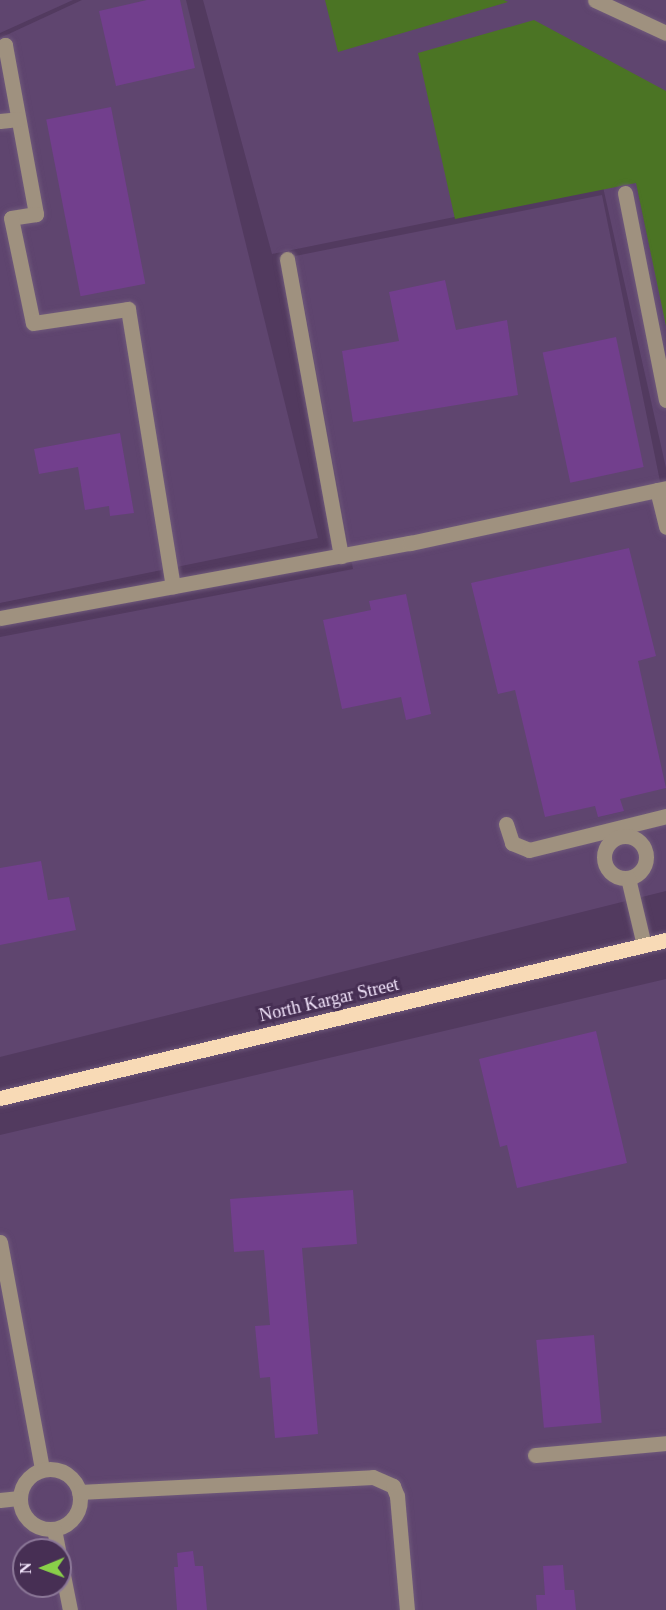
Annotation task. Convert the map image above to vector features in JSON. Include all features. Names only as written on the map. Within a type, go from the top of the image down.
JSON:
[{"type":"main road","name":"North Kargar Street","points":[[0,1098],[666,940]]},
{"type":"lane","points":[[596,0],[666,33]]},
{"type":"lane","points":[[0,48],[5,45],[36,214],[11,218],[33,323],[128,309],[173,586]]},
{"type":"lane","points":[[0,121],[18,119]]},
{"type":"lane","points":[[625,193],[666,400]]},
{"type":"lane","points":[[287,259],[341,556]]},
{"type":"lane","points":[[0,618],[341,556],[662,489],[666,527]]},
{"type":"lane","points":[[506,824],[512,843],[529,850],[618,833],[666,816]]},
{"type":"lane","points":[[618,833],[633,837],[646,853],[644,866],[628,878],[615,875],[604,858],[609,845],[618,833]]},
{"type":"lane","points":[[628,878],[644,945]]},
{"type":"lane","points":[[0,1242],[42,1469]]},
{"type":"lane","points":[[535,1455],[666,1443]]},
{"type":"lane","points":[[42,1469],[62,1470],[80,1492],[77,1511],[72,1520],[54,1529],[34,1524],[21,1508],[20,1498],[26,1480],[42,1469]]},
{"type":"lane","points":[[80,1492],[373,1477],[393,1486],[397,1496],[407,1610]]},
{"type":"lane","points":[[0,1500],[20,1498]]},
{"type":"lane","points":[[54,1529],[56,1538]]},
{"type":"shaded area","points":[[0,0],[73,0],[0,33]]},
{"type":"shaded area","points":[[82,0],[186,0],[318,538],[0,603],[0,38]]},
{"type":"shaded area","points":[[203,0],[666,0],[666,468],[603,187],[272,254]]},
{"type":"shaded area","points":[[602,195],[666,511],[666,891],[0,1057],[0,637],[353,569],[295,256]]},
{"type":"shaded area","points":[[666,979],[666,1610],[0,1610],[0,1135]]},
{"type":"green space","points":[[325,0],[504,0],[508,2],[338,52]]},
{"type":"green space","points":[[534,20],[666,91],[666,326],[636,183],[455,219],[418,53]]},
{"type":"building","points":[[147,0],[180,0],[195,68],[116,86],[99,11]]},
{"type":"building","points":[[111,107],[145,284],[81,296],[46,120]]},
{"type":"building","points":[[445,280],[456,330],[507,320],[518,395],[353,422],[342,351],[399,341],[389,292]]},
{"type":"building","points":[[616,337],[644,467],[570,483],[543,353]]},
{"type":"building","points":[[120,433],[134,513],[110,516],[109,506],[85,510],[78,467],[39,474],[34,449]]},
{"type":"building","points":[[629,548],[656,656],[638,661],[666,788],[620,799],[624,811],[598,817],[595,806],[545,817],[515,690],[498,694],[471,583]]},
{"type":"building","points":[[406,594],[431,714],[406,720],[401,697],[342,709],[323,620],[371,610],[369,601]]},
{"type":"building","points":[[41,861],[48,900],[69,897],[76,930],[0,945],[0,868]]},
{"type":"building","points":[[596,1031],[627,1163],[517,1188],[507,1145],[500,1147],[479,1059]]},
{"type":"building","points":[[353,1190],[357,1244],[302,1248],[318,1434],[275,1438],[270,1377],[260,1378],[255,1326],[270,1325],[264,1250],[234,1252],[230,1199]]},
{"type":"building","points":[[594,1335],[602,1423],[544,1428],[536,1340]]},
{"type":"building","points":[[193,1551],[195,1566],[203,1566],[207,1610],[177,1610],[174,1567],[178,1567],[177,1553]]},
{"type":"building","points":[[563,1565],[565,1590],[574,1590],[576,1610],[537,1610],[536,1595],[545,1595],[543,1566]]}]
